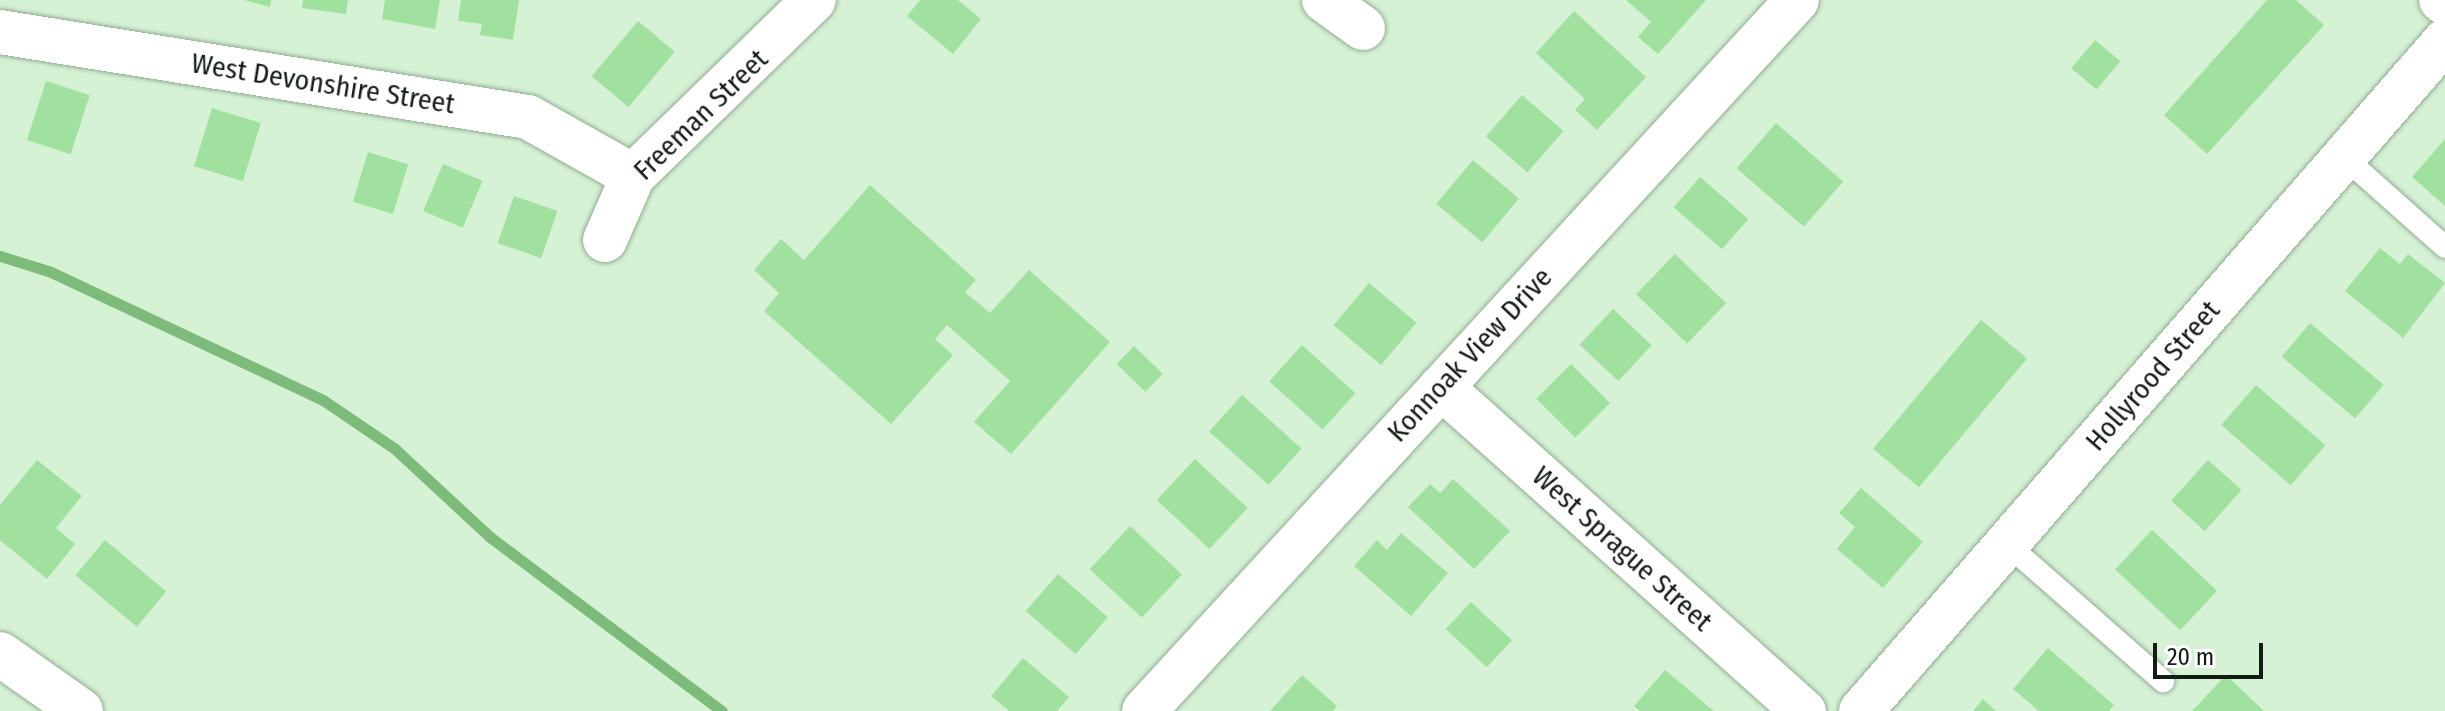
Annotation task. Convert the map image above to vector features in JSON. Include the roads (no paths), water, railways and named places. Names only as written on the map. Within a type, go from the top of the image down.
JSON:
[{"type":"street","name":"Freeman Street","points":[[605,240],[633,176],[814,0]]},
{"type":"street","points":[[1324,0],[1363,28]]},
{"type":"street","name":"Konnoak View Drive","points":[[1144,711],[1797,0]]},
{"type":"street","name":"West Devonshire Street","points":[[0,32],[528,117],[633,176]]},
{"type":"street","name":"Hollyrood Street","points":[[1861,711],[2445,41]]},
{"type":"street","name":"West Sprague Street","points":[[1441,387],[1804,711]]},
{"type":"street","points":[[0,654],[81,711]]},
{"type":"lane","points":[[2344,157],[2445,247]]},
{"type":"lane","points":[[2007,544],[2163,681]]},
{"type":"waterway","points":[[0,256],[51,272],[323,400],[395,449],[490,537],[722,711]]}]
